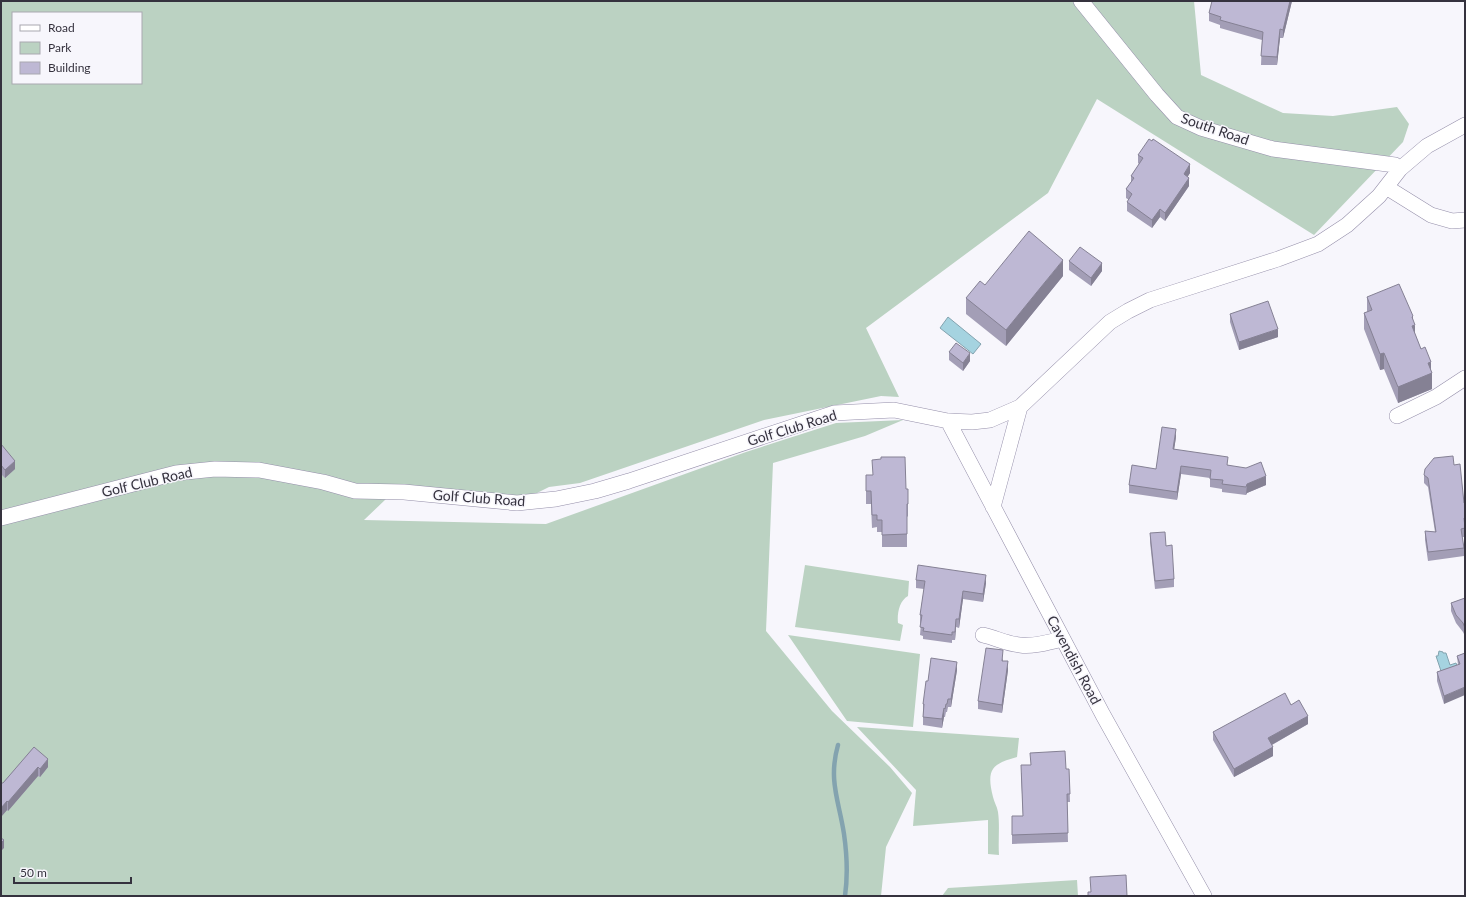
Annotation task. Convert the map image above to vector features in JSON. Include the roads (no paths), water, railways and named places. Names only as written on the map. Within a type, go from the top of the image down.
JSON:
[{"type":"street","name":"South Road","points":[[1081,1],[1156,95],[1177,117],[1201,128],[1273,148],[1395,165],[1400,169]]},
{"type":"street","points":[[993,507],[1020,407],[1110,322],[1150,300],[1278,259],[1318,244],[1347,225],[1379,196],[1400,169],[1427,146],[1465,125]]},
{"type":"street","points":[[1386,187],[1431,215],[1452,221],[1465,220]]},
{"type":"street","points":[[1397,416],[1436,397],[1465,378]]},
{"type":"street","name":"Golf Club Road","points":[[1,518],[176,473],[215,469],[259,470],[323,482],[355,491],[404,492],[517,503],[556,499],[595,491],[629,481],[834,413],[894,410],[948,421],[972,422],[990,420],[1020,407]]},
{"type":"street","name":"Cavendish Road","points":[[948,421],[1106,722],[1204,896]]},
{"type":"street","points":[[983,636],[996,638],[1021,646],[1063,639]]},
{"type":"water","points":[[948,317],[981,344],[973,354],[940,328]]},
{"type":"water","points":[[1439,651],[1446,653],[1450,665],[1456,663],[1459,671],[1443,677],[1436,656],[1438,656]]},
{"type":"waterway","points":[[838,745],[835,758],[834,780],[846,850],[847,873],[845,896]]}]
